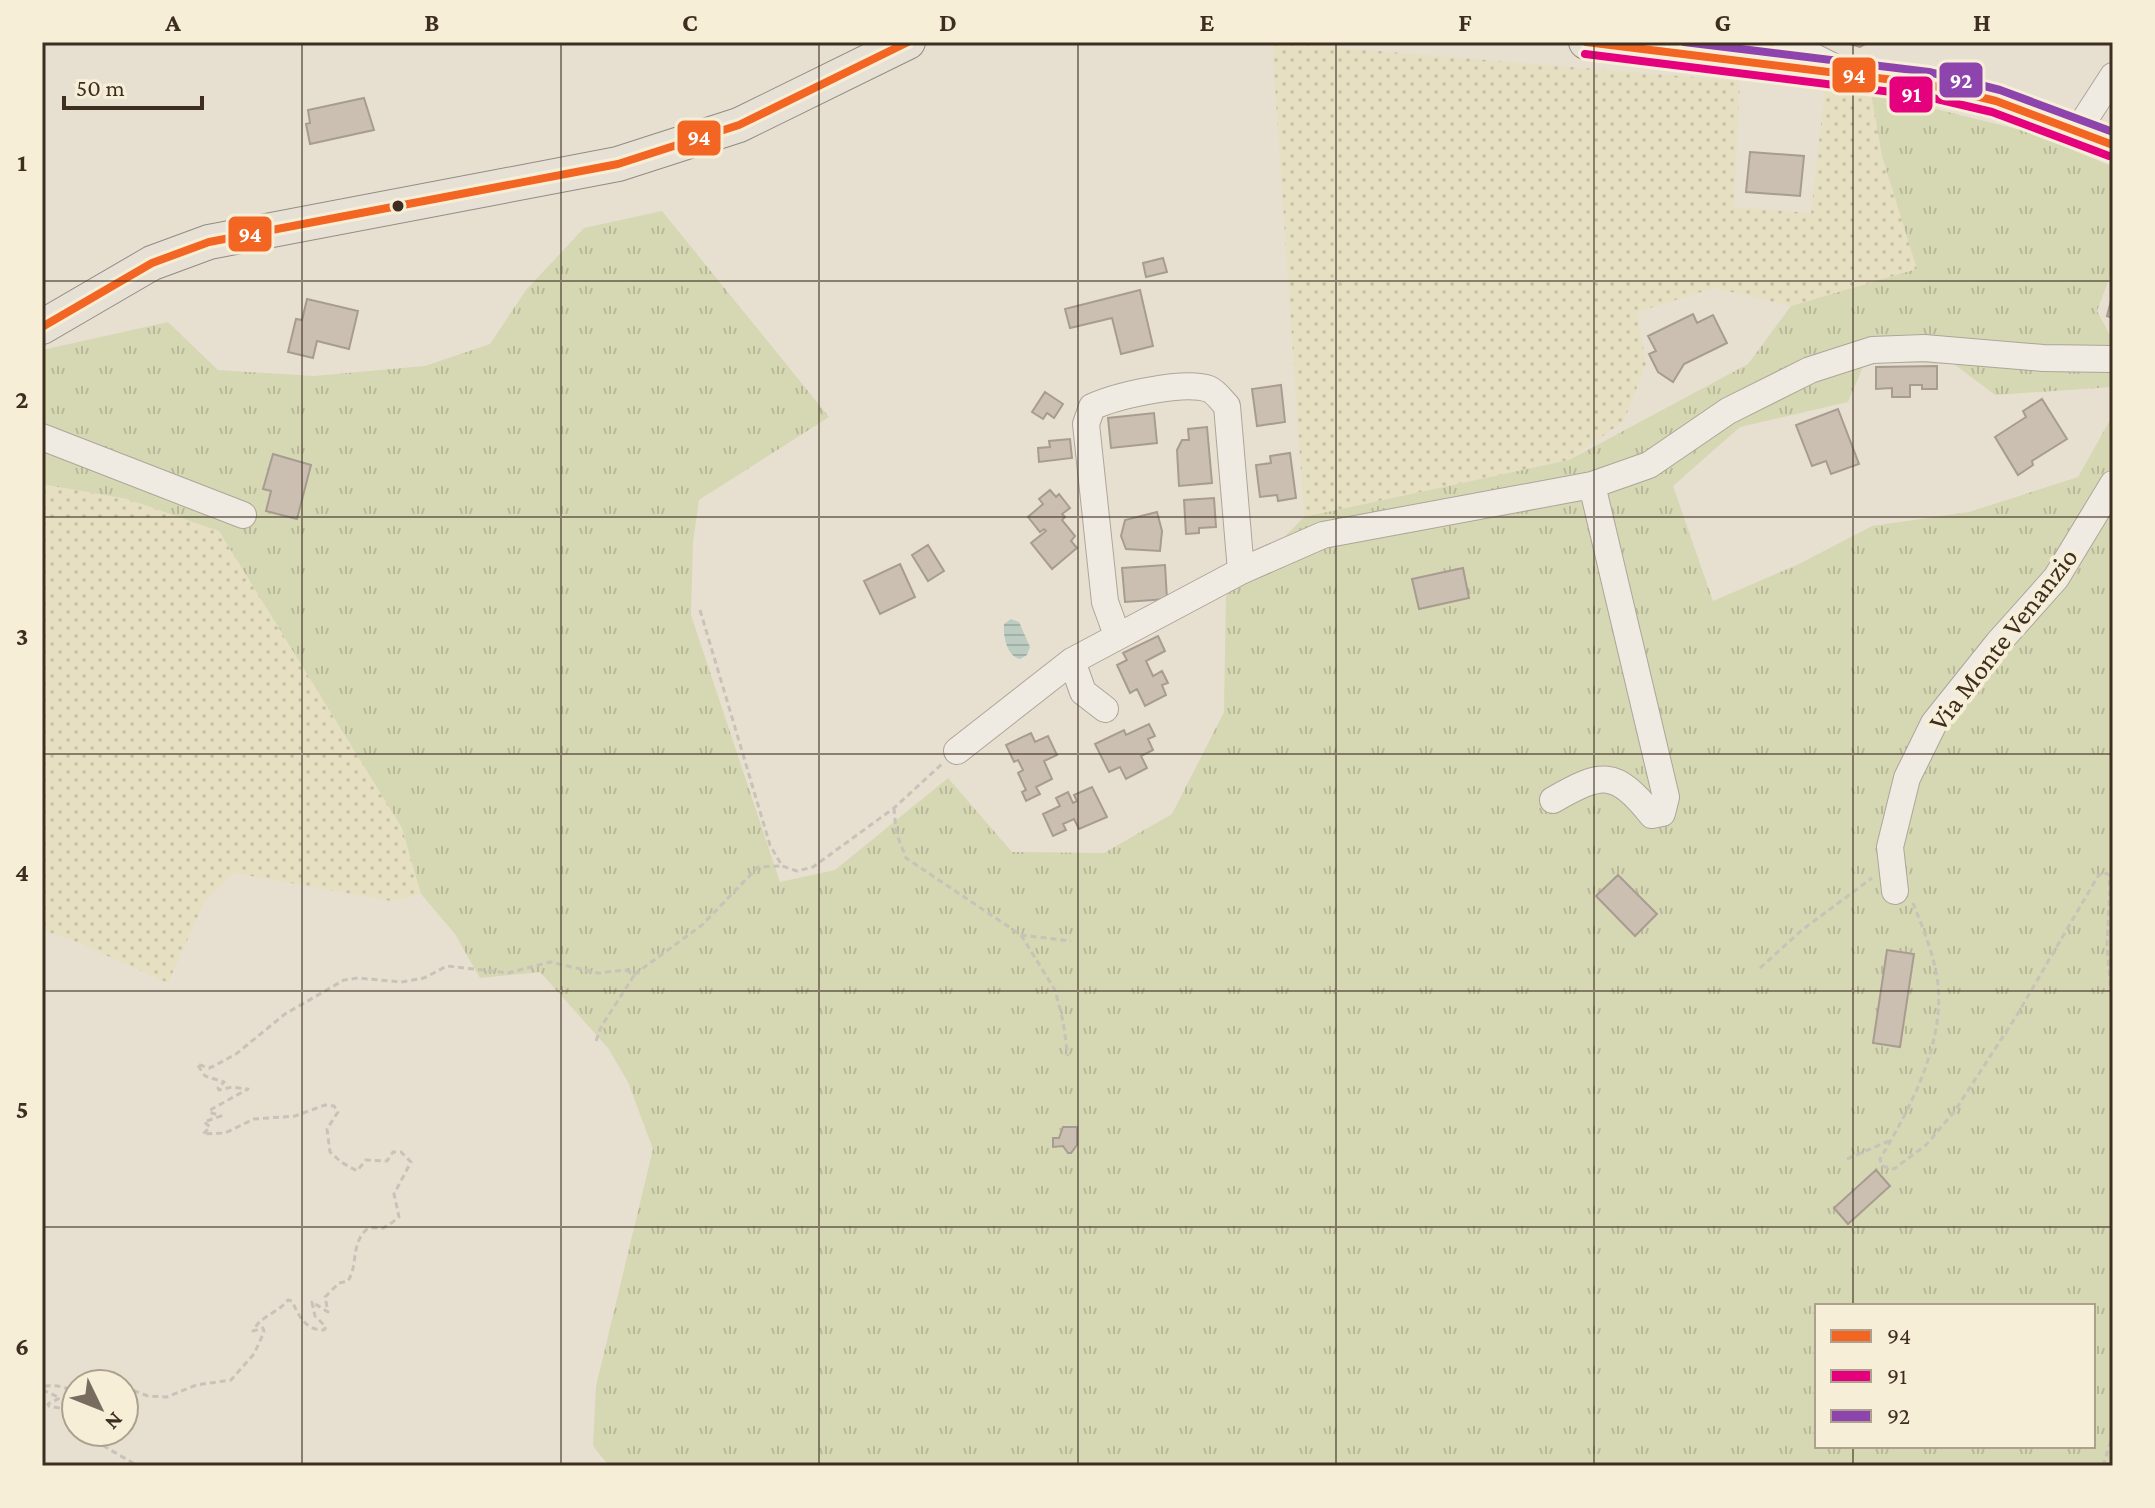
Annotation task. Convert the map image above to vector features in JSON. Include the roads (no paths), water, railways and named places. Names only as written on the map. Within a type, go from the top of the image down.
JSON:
[{"type":"main road","points":[[42,327],[152,263],[209,242],[618,164],[739,125],[908,42]]},
{"type":"main road","points":[[1586,42],[1926,84],[1996,101],[2113,145]]},
{"type":"street","points":[[1785,42],[1850,75]]},
{"type":"street","points":[[2078,130],[2113,76]]},
{"type":"street","points":[[957,751],[1072,661],[1241,571],[1323,535],[1592,485],[1649,465],[1728,411],[1810,370],[1872,350],[1924,348],[2043,358],[2113,359]]},
{"type":"street","points":[[1117,635],[1105,602],[1086,424],[1092,407],[1112,397],[1193,386],[1212,390],[1227,406],[1241,571]]},
{"type":"street","points":[[42,437],[243,515]]},
{"type":"street","name":"Via Monte Venanzio","points":[[1903,894],[1890,847],[1907,778],[1934,723],[1998,643],[2056,578],[2113,484]]},
{"type":"street","points":[[1553,800],[1587,781],[1617,781],[1635,794],[1652,815],[1662,813],[1666,797],[1592,485]]},
{"type":"street","points":[[1072,661],[1083,692],[1105,709]]}]
